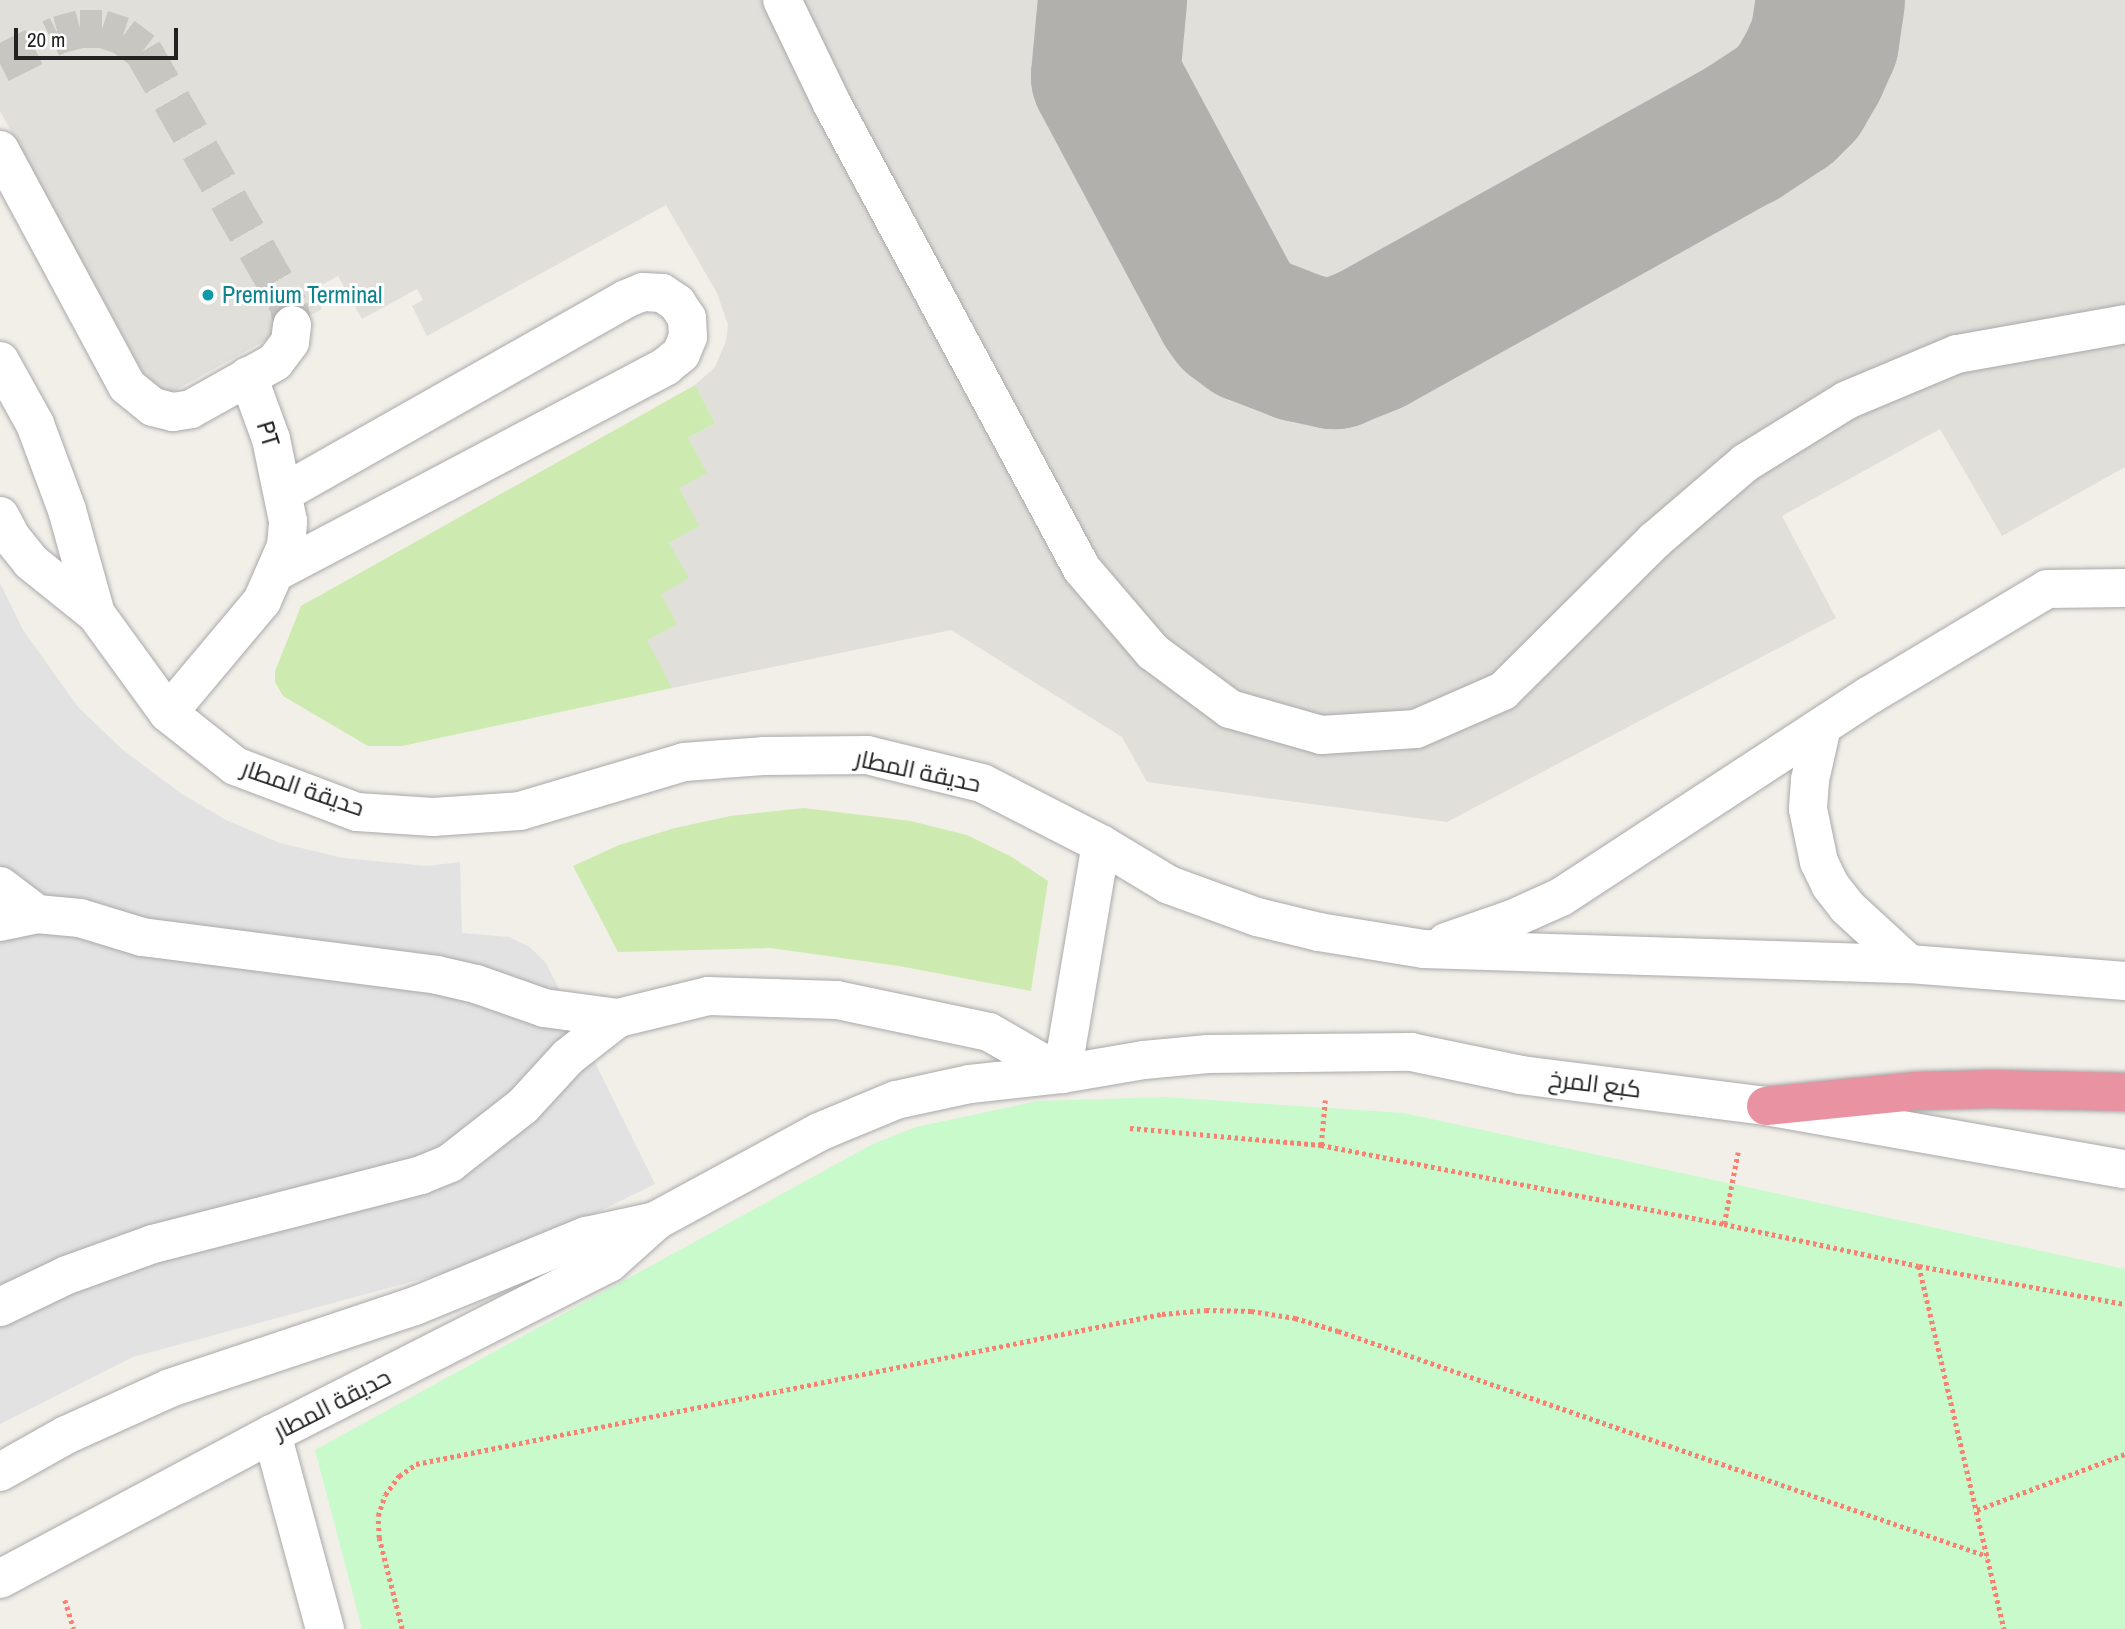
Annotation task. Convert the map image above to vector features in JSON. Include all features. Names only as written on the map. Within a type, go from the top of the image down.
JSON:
[{"type":"highway","points":[[1756,1105],[1917,1091],[1991,1089],[2125,1092]]},
{"type":"street","points":[[782,0],[832,104],[1082,569],[1153,652],[1230,709],[1321,735],[1416,729],[1503,691],[1655,540],[1745,463],[1847,400],[1957,354],[2125,324]]},
{"type":"street","points":[[0,150],[118,370],[139,399],[153,407],[173,412],[191,409],[284,353],[290,342],[292,325]]},
{"type":"street","points":[[276,572],[666,366],[681,354],[688,337],[687,318],[677,303],[662,293],[643,292],[626,299],[284,493]]},
{"type":"street","name":"حديقة المطار","points":[[0,361],[35,424],[67,510],[96,614]]},
{"type":"street","name":"PT","points":[[168,713],[250,617],[270,587],[286,546],[288,521],[284,493],[271,439],[248,376]]},
{"type":"street","name":"حديقة المطار","points":[[0,516],[11,537],[31,562],[96,614],[168,713],[235,766],[358,812],[433,817],[520,811],[684,762],[763,756],[867,755],[982,783],[1101,844]]},
{"type":"street","points":[[1424,949],[1512,919],[1561,897],[1821,730],[1870,695],[2047,589],[2125,588]]},
{"type":"street","points":[[1821,730],[1808,809],[1819,862],[1830,885],[1847,907],[1909,964]]},
{"type":"street","points":[[0,922],[37,914],[80,918],[142,937],[437,975],[476,984],[544,1008],[618,1017],[709,996],[837,1000],[989,1032],[1062,1074],[1101,844],[1169,885],[1257,917],[1319,932],[1424,949],[1909,964],[2125,981]]},
{"type":"street","points":[[0,886],[37,914]]},
{"type":"street","points":[[0,1307],[67,1275],[153,1244],[421,1175],[450,1163],[474,1147],[523,1106],[568,1057],[618,1017]]},
{"type":"street","name":"كبع المرخ","points":[[1062,1074],[1144,1060],[1208,1054],[1410,1052],[1521,1075],[1756,1105],[2125,1169]]},
{"type":"street","name":"حديقة المطار","points":[[0,1579],[272,1434],[609,1263],[657,1220],[819,1132],[896,1100],[970,1084],[1062,1074]]},
{"type":"street","name":"حديقة المطار","points":[[0,1472],[66,1435],[170,1388],[415,1306],[586,1236],[657,1220]]},
{"type":"street","points":[[272,1434],[325,1629]]},
{"type":"path","points":[[1724,1224],[1756,1105]]},
{"type":"path","points":[[1130,1128],[1321,1145],[1724,1224],[1919,1266],[2125,1304]]},
{"type":"path","points":[[1919,1266],[2004,1629]]},
{"type":"path","points":[[402,1629],[379,1538],[378,1516],[385,1495],[399,1476],[416,1464],[1162,1314],[1206,1310],[1273,1314],[1338,1331],[1987,1556]]},
{"type":"path","points":[[1977,1510],[2125,1454]]},
{"type":"shaded area","points":[[0,0],[2125,0],[2125,467],[2002,536],[1940,429],[1782,516],[1836,618],[1447,822],[1147,782],[1122,737],[951,630],[672,688],[646,640],[661,594],[688,438],[715,423],[695,385],[715,367],[726,341],[728,325],[717,293],[666,205],[427,336],[412,306],[423,300],[417,289],[362,319],[338,276],[312,290],[322,309],[158,400],[0,111]]},
{"type":"shaded area","points":[[0,583],[23,630],[78,707],[123,750],[182,794],[226,820],[280,843],[343,858],[427,866],[460,862],[462,933],[509,937],[530,947],[546,963],[655,1184],[537,1242],[474,1265],[133,1357],[0,1424]]},
{"type":"green space","points":[[695,385],[715,423],[688,438],[707,473],[679,488],[699,526],[669,543],[689,578],[661,594],[677,624],[647,640],[672,688],[402,746],[368,746],[283,696],[275,682],[275,671],[301,606]]},
{"type":"green space","points":[[804,808],[911,821],[967,835],[1012,857],[1048,881],[1031,991],[899,966],[770,948],[618,952],[573,866],[619,845],[675,828],[730,816]]},
{"type":"green space","points":[[1165,1097],[1404,1113],[2125,1269],[2125,1629],[362,1629],[315,1450],[873,1144],[916,1127],[1038,1101]]},
{"type":"taxiway","points":[[1112,0],[1105,76],[1228,306],[1235,316],[1251,328],[1300,347],[1334,354],[1371,339],[1740,134],[1784,105],[1798,91],[1824,40],[1830,0]]},
{"type":"tunnel","points":[[0,64],[58,35],[80,29],[102,29],[123,36],[143,51],[289,306],[292,325]]},
{"type":"place","name":"Premium Terminal","points":[[208,295]]}]
